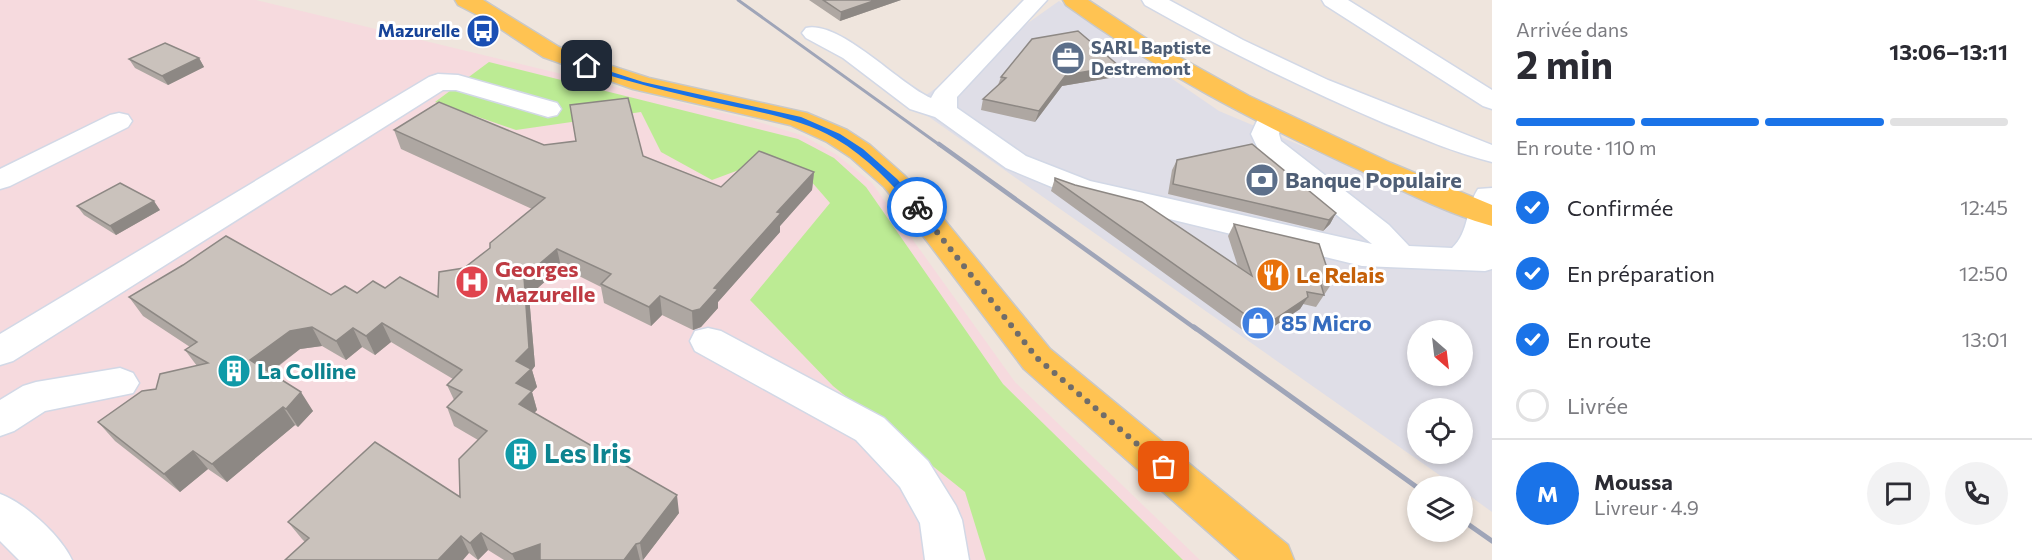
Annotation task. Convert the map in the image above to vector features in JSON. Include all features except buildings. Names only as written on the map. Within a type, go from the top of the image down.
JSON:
[{"type":"main road","points":[[466,0],[489,8],[551,52],[587,66],[642,84],[798,119],[837,136],[860,151],[894,181],[922,213],[1037,358],[1272,560]]},
{"type":"main road","points":[[1074,0],[1185,74],[1270,118],[1488,206]]},
{"type":"main road","points":[[1096,0],[1179,56],[1280,110],[1488,206]]},
{"type":"street","points":[[1152,0],[1223,39],[1339,93],[1492,154]]},
{"type":"street","points":[[1334,0],[1492,101]]},
{"type":"street","points":[[944,111],[944,96],[1031,4]]},
{"type":"street","points":[[814,33],[851,53],[919,103],[944,111],[1016,162],[1081,188],[1341,250],[1388,257],[1459,260],[1485,260],[1492,256]]},
{"type":"street","points":[[0,351],[438,82],[458,83],[548,109]]},
{"type":"street","points":[[1270,118],[1264,134],[1269,145],[1378,232],[1388,257]]},
{"type":"street","points":[[0,180],[119,121]]},
{"type":"street","points":[[1459,260],[1476,243],[1488,206]]},
{"type":"street","points":[[708,341],[870,429],[914,474],[941,520],[947,560]]},
{"type":"street","points":[[0,420],[36,397],[120,383]]},
{"type":"street","points":[[0,513],[50,560]]},
{"type":"shaded area","name":"Georges Mazurelle","points":[[0,0],[256,0],[752,120],[804,136],[837,155],[872,183],[1015,382],[1200,560],[0,560]]},
{"type":"shaded area","points":[[1059,1],[1219,111],[1492,226],[1492,512],[1473,498],[1473,476],[1441,476],[1424,464],[1473,464],[1473,398],[1407,398],[1407,452],[912,105]]},
{"type":"green space","points":[[489,62],[798,139],[834,158],[866,187],[1003,384],[1183,560],[986,560],[965,492],[833,386],[750,300],[830,203],[810,180],[763,161],[712,180],[661,152],[641,112],[516,130],[435,102]]},
{"type":"railway","points":[[738,0],[941,146]]},
{"type":"railway","points":[[939,144],[1196,329]]},
{"type":"railway","points":[[1194,327],[1407,480]]},
{"type":"railway","points":[[1473,528],[1492,541]]},
{"type":"way so far","points":[[917,207],[1037,358],[1164,467]]},
{"type":"place","name":"Mazurelle","points":[[483,31]]},
{"type":"place","name":"SARL Baptiste Destremont","points":[[1068,58]]},
{"type":"place","name":"Banque Populaire","points":[[1262,180]]},
{"type":"place","name":"Le Relais","points":[[1273,275]]},
{"type":"place","name":"Georges Mazurelle","points":[[472,282]]},
{"type":"place","name":"85 Micro","points":[[1258,323]]},
{"type":"place","name":"La Colline","points":[[234,371]]},
{"type":"place","name":"Les Iris","points":[[521,454]]},
{"type":"route","points":[[587,66],[642,84],[798,119],[837,136],[860,151],[894,181],[917,207]]}]
